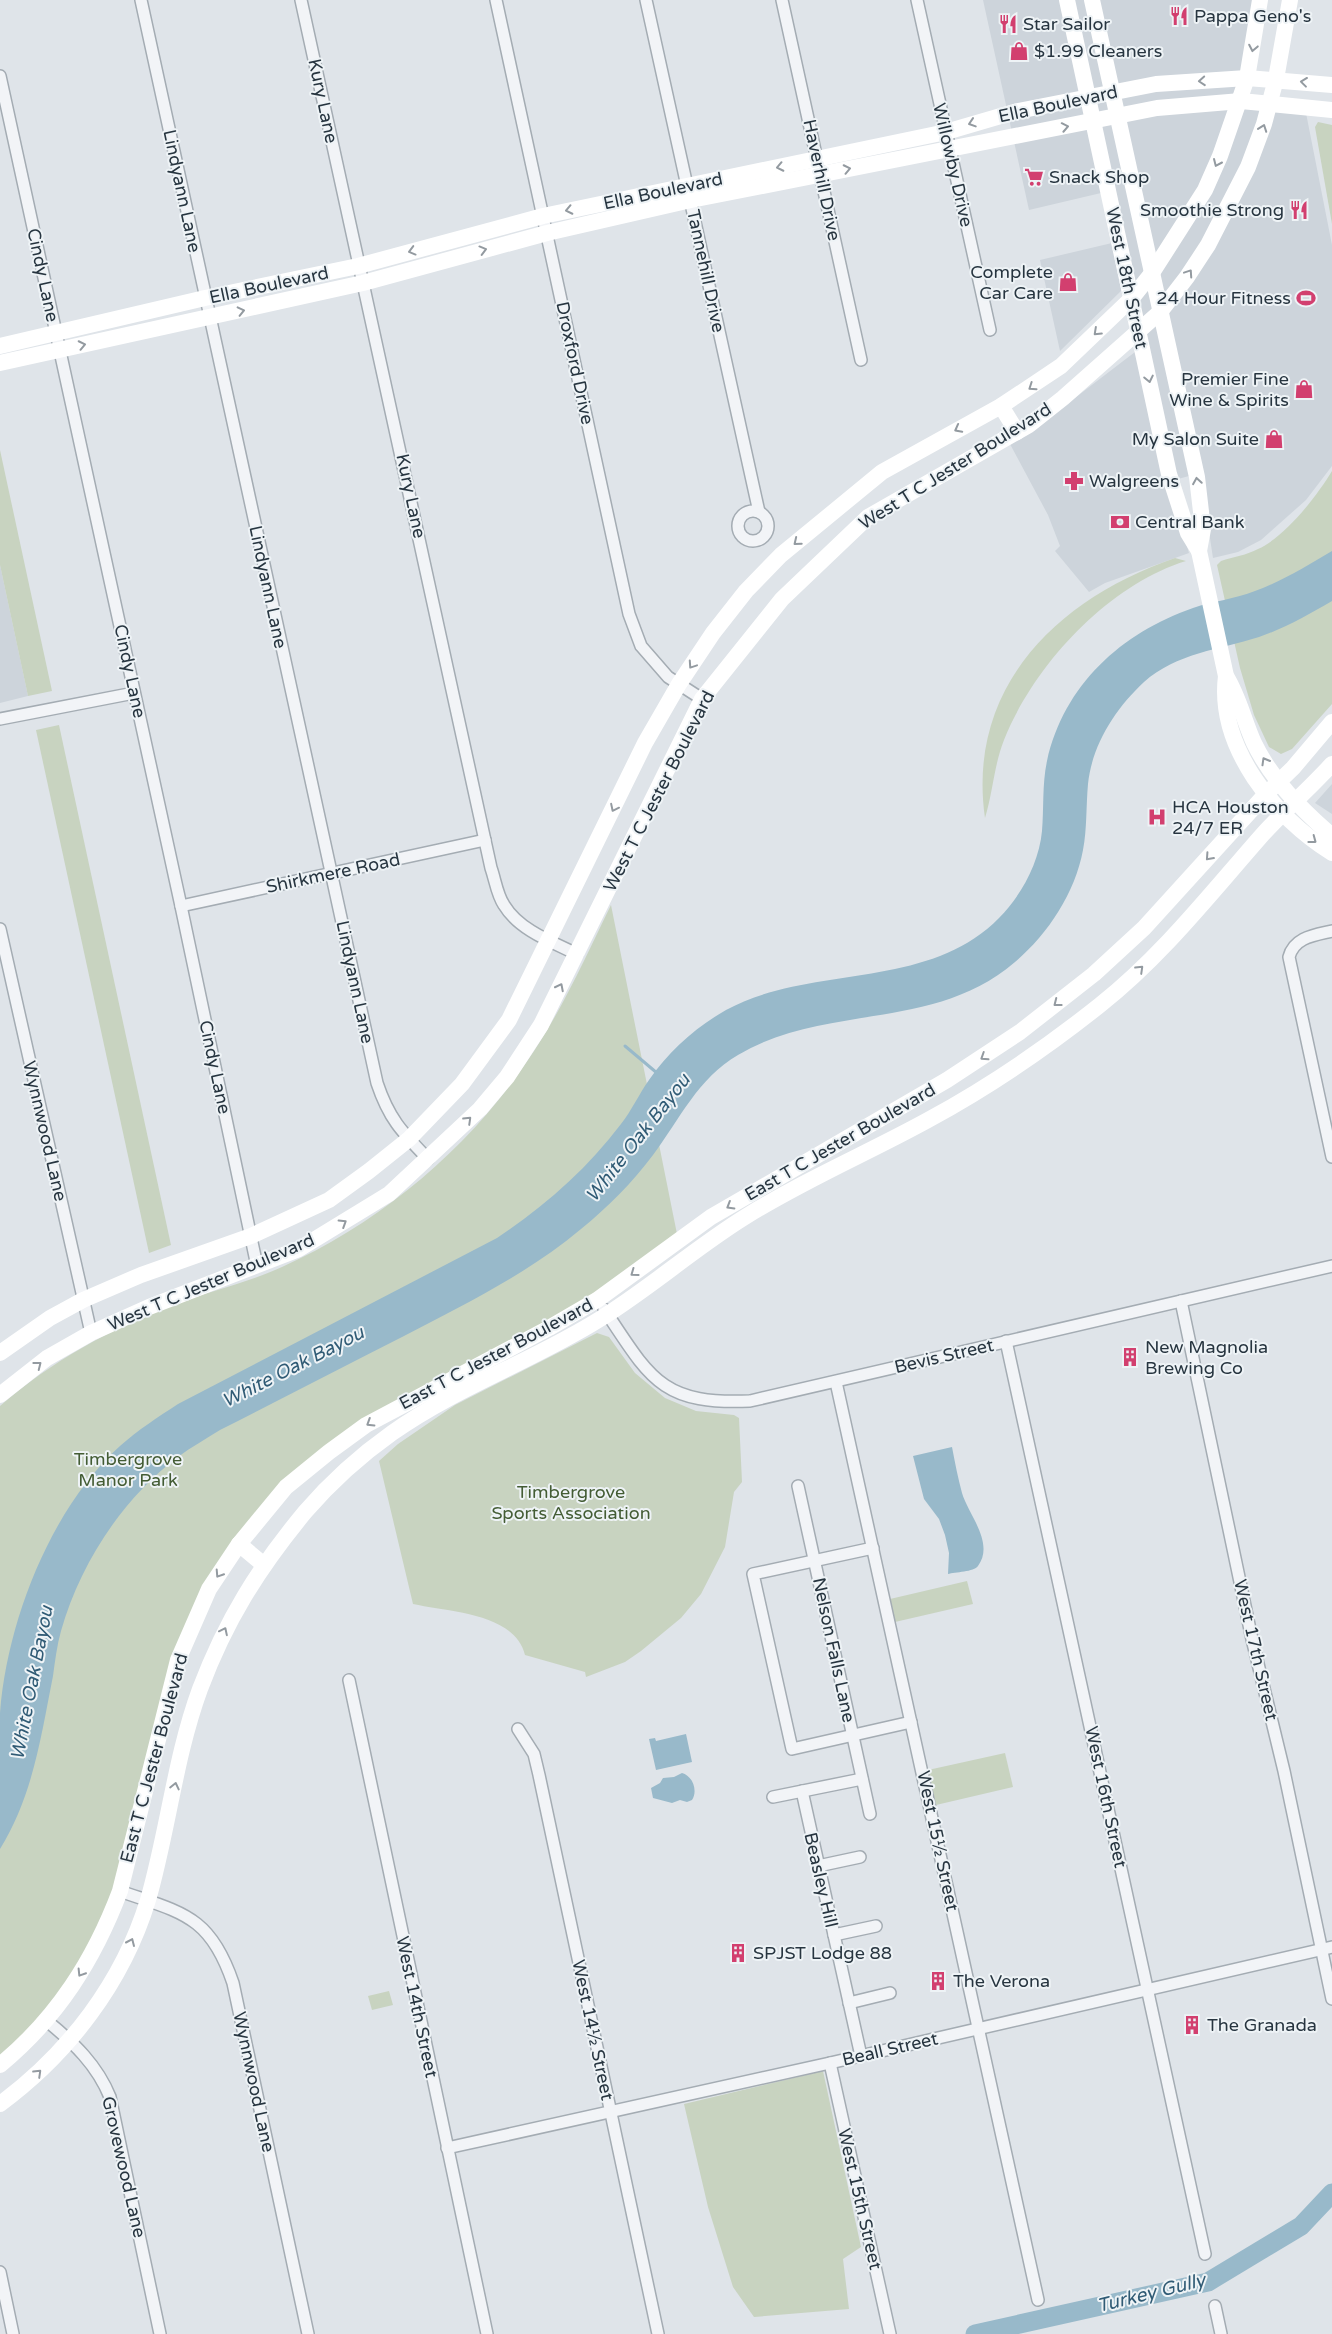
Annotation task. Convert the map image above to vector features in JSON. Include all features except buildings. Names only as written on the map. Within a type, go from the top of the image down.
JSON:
[{"type":"main road","name":"West 18th Street","points":[[1067,0],[1169,474],[1188,533],[1200,551]]},
{"type":"main road","name":"West 18th Street","points":[[1092,0],[1196,477],[1203,529],[1200,551],[1225,673]]},
{"type":"main road","name":"West T C Jester Boulevard","points":[[0,1353],[50,1318],[83,1300],[141,1275],[251,1236],[329,1200],[409,1139],[462,1084],[487,1053],[509,1020],[550,941],[645,743],[679,684],[713,633],[746,592],[781,555],[882,472],[1001,406],[1061,366],[1132,298],[1152,273],[1205,190],[1241,101],[1247,78],[1260,0]]},
{"type":"main road","name":"West T C Jester Boulevard","points":[[0,1395],[47,1358],[91,1333],[149,1307],[299,1249],[389,1194],[480,1110],[507,1077],[541,1025],[702,699],[782,599],[829,552],[868,517],[1017,432],[1063,398],[1160,312],[1208,245],[1248,167],[1271,103],[1290,0]]},
{"type":"main road","name":"Ella Boulevard","points":[[819,167],[946,132],[982,120],[1088,96],[1156,84],[1247,78],[1276,79],[1332,86]]},
{"type":"main road","name":"Ella Boulevard","points":[[0,346],[205,298],[358,266],[543,216],[689,193],[819,167],[1014,138],[1117,116],[1193,103],[1241,101],[1332,110]]},
{"type":"main road","points":[[1205,190],[1230,204]]},
{"type":"main road","name":"Ella Boulevard","points":[[0,362],[210,318],[363,283],[689,193]]},
{"type":"main road","points":[[1001,406],[1017,432]]},
{"type":"main road","points":[[814,529],[829,552]]},
{"type":"main road","points":[[1225,673],[1235,691],[1254,742],[1279,782],[1296,802],[1332,836]]},
{"type":"main road","points":[[1225,673],[1224,694],[1240,753],[1265,795],[1294,826],[1332,853]]},
{"type":"main road","name":"East T C Jester Boulevard","points":[[0,2065],[47,2021],[88,1962],[106,1926],[120,1891],[178,1660],[209,1589],[239,1544],[286,1487],[329,1452],[366,1426],[549,1328],[597,1300],[711,1217],[947,1080],[1020,1032],[1094,974],[1144,928],[1332,722]]},
{"type":"main road","name":"East T C Jester Boulevard","points":[[0,2104],[25,2086],[70,2040],[96,2006],[115,1975],[133,1938],[148,1900],[198,1694],[235,1610],[264,1565],[308,1510],[348,1469],[394,1432],[424,1413],[576,1334],[745,1217],[960,1103],[1036,1054],[1104,1002],[1178,931],[1283,814],[1332,764]]},
{"type":"main road","points":[[1094,974],[1104,1002]]},
{"type":"main road","points":[[947,1080],[960,1103]]},
{"type":"main road","points":[[772,1181],[780,1197]]},
{"type":"main road","points":[[239,1544],[264,1565]]},
{"type":"street","name":"Lindyann Lane","points":[[141,0],[377,1083],[385,1106],[393,1121],[428,1159]]},
{"type":"street","name":"Kury Lane","points":[[301,0],[358,266],[381,356],[485,840],[503,904],[521,923],[550,941],[577,954]]},
{"type":"street","name":"Droxford Drive","points":[[496,0],[629,614],[641,646],[668,677],[702,699]]},
{"type":"street","name":"Tannehill Drive","points":[[646,0],[759,512]]},
{"type":"street","name":"Haverhill Drive","points":[[782,0],[861,360]]},
{"type":"street","name":"Willowby Drive","points":[[917,0],[990,330]]},
{"type":"street","name":"Cindy Lane","points":[[0,76],[181,906],[257,1266]]},
{"type":"street","points":[[0,719],[134,693]]},
{"type":"street","name":"Shirkmere Road","points":[[181,906],[485,840]]},
{"type":"street","name":"Wynnwood Lane","points":[[0,929],[91,1333]]},
{"type":"street","points":[[1332,931],[1299,942],[1293,948],[1289,957],[1332,1157]]},
{"type":"street","name":"Bevis Street","points":[[597,1300],[642,1365],[669,1390],[686,1397],[719,1402],[750,1402],[1332,1266]]},
{"type":"street","name":"West 17th Street","points":[[1181,1301],[1268,1712],[1326,1948],[1332,1999]]},
{"type":"street","name":"West 16th Street","points":[[1006,1341],[1205,2254]]},
{"type":"street","name":"West 15½ Street","points":[[836,1382],[1038,2300]]},
{"type":"street","name":"Nelson Falls Lane","points":[[798,1486],[870,1814]]},
{"type":"street","points":[[873,1548],[753,1574],[792,1749],[912,1722]]},
{"type":"street","name":"West 14th Street","points":[[349,1680],[487,2334]]},
{"type":"street","name":"West 14½ Street","points":[[518,1729],[534,1754],[536,1761],[658,2334]]},
{"type":"street","points":[[773,1797],[862,1779]]},
{"type":"street","name":"Beasley Hill","points":[[802,1791],[861,2056]]},
{"type":"street","points":[[818,1866],[860,1857]]},
{"type":"street","name":"Wynnwood Lane","points":[[120,1891],[189,1916],[212,1937],[224,1958],[233,1983],[308,2334]]},
{"type":"street","points":[[834,1935],[876,1926]]},
{"type":"street","name":"Beall Street","points":[[447,2148],[610,2110],[861,2056],[1326,1948]]},
{"type":"street","points":[[849,2003],[890,1993]]},
{"type":"street","name":"Grovewood Lane","points":[[47,2021],[70,2040],[98,2072],[110,2097],[160,2334]]},
{"type":"street","name":"West 15th Street","points":[[830,2063],[890,2333]]},
{"type":"street","points":[[0,2272],[12,2334]]},
{"type":"street","points":[[1215,2306],[1221,2334]]},
{"type":"shaded area","points":[[983,0],[1254,0],[1235,107],[1306,113],[1332,245],[1332,466],[1306,500],[1261,540],[1238,552],[1213,558],[1200,473],[1167,482],[1189,553],[1105,583],[1089,592],[1055,551],[1060,546],[1048,515],[1010,444],[1037,427],[1135,352],[1122,290],[1060,351],[1040,260],[1112,243],[1101,193],[1029,210]]},
{"type":"shaded area","points":[[0,565],[28,696],[0,703]]},
{"type":"shaded area","points":[[1332,784],[1332,814],[1315,803]]},
{"type":"green space","points":[[1318,122],[1332,125],[1332,224],[1315,127]]},
{"type":"green space","points":[[0,450],[52,691],[28,696],[0,565]]},
{"type":"green space","points":[[1332,471],[1332,704],[1292,749],[1281,754],[1269,747],[1254,715],[1240,668],[1217,565],[1221,561],[1254,551],[1279,535],[1300,515]]},
{"type":"green space","points":[[1175,558],[1186,561],[1157,573],[1129,589],[1102,608],[1077,631],[1034,684],[1017,712],[1004,740],[985,818],[983,771],[990,727],[1006,688],[1029,654],[1059,623],[1094,597],[1133,575]]},
{"type":"green space","points":[[59,725],[171,1245],[149,1253],[36,730]]},
{"type":"green space","name":"Timbergrove Manor Park","points":[[611,905],[677,1234],[600,1291],[332,1442],[208,1582],[110,1903],[63,1992],[0,2059],[0,1406],[40,1375],[104,1336],[173,1305],[269,1273],[321,1247],[359,1225],[395,1200],[428,1173],[460,1143],[489,1111],[541,1040],[578,973]]},
{"type":"green space","name":"Timbergrove Sports Association","points":[[597,1333],[609,1337],[635,1373],[665,1398],[696,1411],[734,1415],[739,1418],[742,1482],[734,1492],[725,1547],[701,1594],[681,1618],[641,1651],[625,1662],[586,1677],[585,1672],[525,1655],[519,1641],[508,1630],[495,1623],[462,1613],[413,1604],[379,1461],[398,1444],[455,1405]]},
{"type":"green space","points":[[967,1581],[973,1604],[895,1622],[890,1599]]},
{"type":"green space","points":[[1005,1753],[1013,1787],[936,1805],[928,1770]]},
{"type":"green space","points":[[389,1991],[393,2005],[372,2010],[368,1996]]},
{"type":"green space","points":[[823,2071],[861,2247],[843,2259],[849,2309],[754,2317],[733,2287],[708,2207],[684,2104]]},
{"type":"water","name":"White Oak Bayou","points":[[1332,551],[1332,601],[1296,621],[1259,637],[1184,658],[1157,672],[1144,682],[1124,704],[1107,729],[1094,755],[1088,784],[1083,850],[1074,882],[1049,926],[1015,962],[983,984],[950,999],[915,1008],[807,1028],[772,1039],[738,1055],[724,1064],[701,1087],[653,1155],[628,1185],[601,1212],[560,1245],[518,1274],[473,1300],[220,1430],[183,1453],[139,1492],[106,1535],[79,1581],[69,1606],[56,1653],[40,1743],[28,1787],[21,1808],[0,1849],[0,1713],[4,1678],[23,1604],[37,1568],[54,1533],[73,1501],[95,1472],[120,1446],[178,1404],[497,1238],[515,1226],[548,1200],[594,1157],[629,1113],[649,1080],[665,1059],[694,1032],[726,1010],[759,996],[794,986],[904,967],[938,957],[970,941],[999,918],[1015,900],[1028,878],[1040,843],[1045,770],[1055,734],[1067,709],[1099,665],[1142,632],[1167,619],[1193,608],[1247,594],[1265,587]]},
{"type":"water","points":[[952,1447],[962,1493],[979,1529],[984,1548],[976,1568],[948,1574],[949,1553],[945,1535],[939,1519],[924,1499],[913,1456]]},
{"type":"water","points":[[686,1734],[692,1762],[656,1770],[649,1739],[655,1738],[656,1741]]},
{"type":"water","points":[[682,1773],[692,1780],[695,1792],[692,1800],[687,1802],[680,1800],[672,1803],[653,1798],[651,1788],[660,1783],[663,1778],[674,1777]]},
{"type":"waterway","points":[[625,1046],[657,1073]]},
{"type":"waterway","name":"Turkey Gully","points":[[975,2334],[1208,2282],[1301,2226],[1332,2193]]},
{"type":"place","name":"Pappa Geno's","points":[[1179,16]]},
{"type":"place","name":"Star Sailor","points":[[1008,24]]},
{"type":"place","name":"$1.99 Cleaners","points":[[1019,51]]},
{"type":"place","name":"Snack Shop","points":[[1034,177]]},
{"type":"place","name":"Smoothie Strong","points":[[1299,210]]},
{"type":"place","name":"Complete Car Care","points":[[1068,282]]},
{"type":"place","name":"24 Hour Fitness","points":[[1306,298]]},
{"type":"place","name":"Premier Fine Wine & Spirits","points":[[1304,389]]},
{"type":"place","name":"My Salon Suite","points":[[1274,439]]},
{"type":"place","name":"Walgreens","points":[[1074,481]]},
{"type":"place","name":"Central Bank","points":[[1120,522]]},
{"type":"place","name":"HCA Houston 24/7 ER","points":[[1157,817]]},
{"type":"place","name":"New Magnolia Brewing Co","points":[[1130,1357]]},
{"type":"place","name":"SPJST Lodge 88","points":[[738,1953]]},
{"type":"place","name":"The Verona","points":[[938,1981]]},
{"type":"place","name":"The Granada","points":[[1192,2025]]}]
